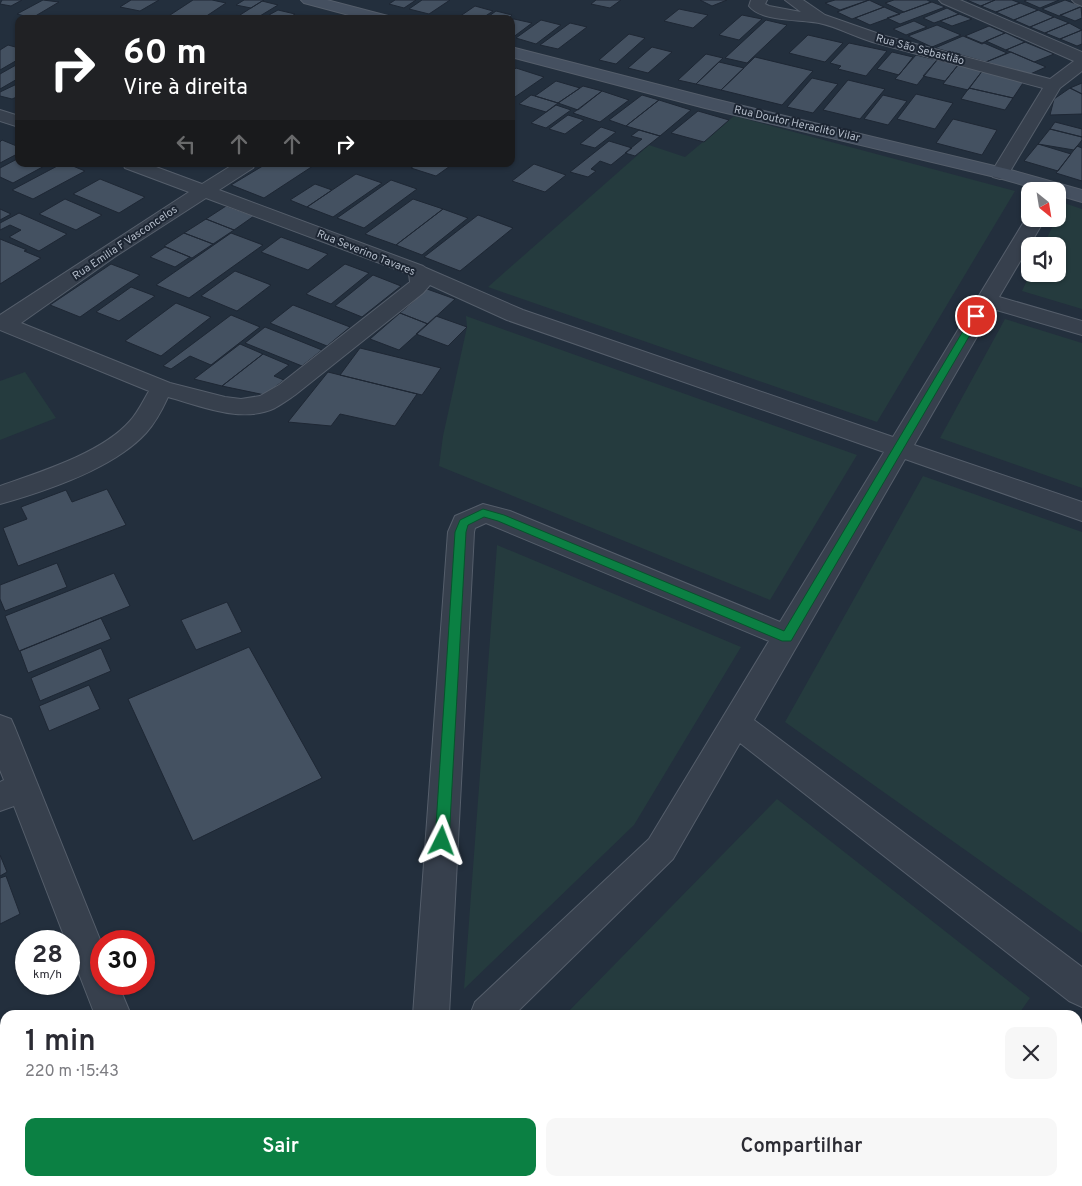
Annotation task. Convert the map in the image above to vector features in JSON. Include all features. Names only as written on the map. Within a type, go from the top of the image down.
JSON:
[{"type":"street","points":[[310,0],[368,15]]},
{"type":"street","name":"Rua São Sebastião","points":[[793,0],[820,18],[879,40],[1053,85]]},
{"type":"street","points":[[947,0],[1043,40],[1076,55],[1082,61],[1053,85],[1000,173]]},
{"type":"street","points":[[758,3],[788,15],[820,18]]},
{"type":"street","name":"Rua Doutor Heraclito Vilar","points":[[515,53],[711,104],[1000,173],[1028,182]]},
{"type":"street","points":[[0,114],[15,120]]},
{"type":"street","name":"Rua Severino Tavares","points":[[140,167],[416,270],[421,276],[421,283],[416,289],[287,390],[266,403],[241,407],[226,406],[162,388]]},
{"type":"street","name":"Rua Emilia F Vasconcelos","points":[[2,323],[241,167]]},
{"type":"street","name":"Rua Doutor Heraclito Vilar","points":[[1066,193],[1082,196]]},
{"type":"street","points":[[493,1010],[661,849],[1029,228]]},
{"type":"street","points":[[419,273],[515,315],[1082,512]]},
{"type":"street","points":[[986,300],[1082,328]]},
{"type":"street","points":[[0,495],[89,460],[114,444],[136,429],[162,388],[2,323]]},
{"type":"street","points":[[431,1010],[461,532],[464,523],[483,513],[501,518],[787,637]]},
{"type":"street","points":[[736,723],[1082,989]]},
{"type":"street","points":[[0,728],[11,792],[111,1010]]},
{"type":"green space","points":[[734,116],[1015,191],[877,422],[488,287],[649,145],[685,157]]},
{"type":"green space","points":[[1066,204],[1082,209],[1082,309],[1022,291],[1026,282],[1066,282],[1066,237],[1047,237],[1052,228],[1066,228]]},
{"type":"green space","points":[[466,316],[857,455],[770,600],[439,466],[443,436],[467,327]]},
{"type":"green space","points":[[1005,319],[1082,343],[1082,488],[940,438]]},
{"type":"green space","points":[[25,372],[56,418],[0,440],[0,381]]},
{"type":"green space","points":[[923,476],[1082,532],[1082,933],[785,722]]},
{"type":"green space","points":[[497,545],[741,647],[634,825],[464,989]]},
{"type":"green space","points":[[777,799],[1030,998],[1022,1010],[570,1010]]},
{"type":"building","points":[[2,0],[22,0],[11,6],[0,4]]},
{"type":"building","points":[[43,0],[59,2],[37,15],[17,14]]},
{"type":"building","points":[[131,0],[159,0],[140,11],[120,7]]},
{"type":"building","points":[[193,0],[212,0],[226,3],[208,15],[170,15]]},
{"type":"building","points":[[244,0],[264,0],[251,8],[236,5]]},
{"type":"building","points":[[395,0],[416,0],[404,8],[389,4]]},
{"type":"building","points":[[422,0],[450,0],[429,14],[409,9]]},
{"type":"building","points":[[596,0],[621,0],[610,8],[591,4]]},
{"type":"building","points":[[700,0],[727,0],[712,6]]},
{"type":"building","points":[[835,0],[869,0],[840,10],[825,3]]},
{"type":"building","points":[[869,0],[884,7],[852,19],[837,12]]},
{"type":"building","points":[[894,0],[927,0],[931,2],[904,12],[885,3]]},
{"type":"building","points":[[967,0],[995,0],[981,6]]},
{"type":"building","points":[[995,0],[1012,0],[1020,3],[996,12],[981,6]]},
{"type":"building","points":[[1059,0],[1040,8],[1024,1]]},
{"type":"building","points":[[1065,0],[1082,6],[1059,16],[1042,9]]},
{"type":"building","points":[[262,1],[278,5],[262,15],[240,15]]},
{"type":"building","points":[[932,2],[945,7],[900,24],[887,18]]},
{"type":"building","points":[[1020,3],[1038,10],[1014,20],[996,12]]},
{"type":"building","points":[[475,6],[493,11],[487,15],[462,15]]},
{"type":"building","points":[[884,7],[900,14],[870,25],[855,18]]},
{"type":"building","points":[[1081,7],[1082,18],[1075,21],[1060,15]]},
{"type":"building","points":[[947,8],[959,14],[934,23],[923,18]]},
{"type":"building","points":[[679,9],[708,15],[693,28],[664,21]]},
{"type":"building","points":[[278,10],[295,14],[293,15],[269,15]]},
{"type":"building","points":[[1038,10],[1054,17],[1030,27],[1014,20]]},
{"type":"building","points":[[496,11],[512,15],[490,15]]},
{"type":"building","points":[[959,14],[972,19],[952,26],[940,21]]},
{"type":"building","points":[[742,15],[762,19],[739,40],[719,35]]},
{"type":"building","points":[[1054,17],[1069,23],[1045,33],[1030,27]]},
{"type":"building","points":[[515,19],[532,23],[515,36]]},
{"type":"building","points":[[541,20],[561,25],[536,44],[516,38]]},
{"type":"building","points":[[766,20],[787,25],[747,63],[725,58]]},
{"type":"building","points":[[914,21],[927,27],[906,35],[893,29]]},
{"type":"building","points":[[570,23],[587,27],[558,49],[540,45]]},
{"type":"building","points":[[1069,23],[1082,30],[1060,39],[1045,33]]},
{"type":"building","points":[[937,25],[961,35],[932,47],[908,36]]},
{"type":"building","points":[[989,26],[1005,33],[982,43],[965,36]]},
{"type":"building","points":[[1082,30],[1082,44],[1077,46],[1060,39]]},
{"type":"building","points":[[1006,33],[1025,42],[1006,50],[986,41]]},
{"type":"building","points":[[629,34],[645,38],[616,64],[599,60]]},
{"type":"building","points":[[808,35],[843,43],[825,62],[789,53]]},
{"type":"building","points":[[963,36],[1007,53],[986,62],[935,48]]},
{"type":"building","points":[[1025,42],[1054,54],[1034,62],[1006,50]]},
{"type":"building","points":[[849,43],[887,51],[866,76],[838,69],[841,66],[830,63]]},
{"type":"building","points":[[8,45],[15,47],[15,61],[0,70],[0,50]]},
{"type":"building","points":[[652,47],[672,52],[648,73],[628,68]]},
{"type":"building","points":[[892,52],[913,57],[899,75],[877,69]]},
{"type":"building","points":[[1011,52],[1046,67],[1028,75],[986,62]]},
{"type":"building","points":[[706,54],[723,58],[696,84],[678,80]]},
{"type":"building","points":[[916,55],[937,60],[917,85],[895,79]]},
{"type":"building","points":[[755,57],[813,71],[782,105],[721,90]]},
{"type":"building","points":[[937,60],[958,65],[945,81],[923,76]]},
{"type":"building","points":[[719,62],[744,68],[721,90],[696,84]]},
{"type":"building","points":[[958,65],[983,70],[968,90],[943,84]]},
{"type":"building","points":[[15,66],[15,80],[0,89],[0,74]]},
{"type":"building","points":[[516,68],[544,77],[515,97]]},
{"type":"building","points":[[983,70],[1025,80],[1013,98],[969,88]]},
{"type":"building","points":[[812,78],[838,84],[813,113],[787,107]]},
{"type":"building","points":[[848,80],[885,89],[860,119],[823,110]]},
{"type":"building","points":[[556,81],[580,88],[558,103],[535,96]]},
{"type":"building","points":[[1082,83],[1082,94],[1070,88]]},
{"type":"building","points":[[15,85],[15,98],[12,99],[0,96],[0,92]]},
{"type":"building","points":[[583,86],[602,91],[578,110],[558,103]]},
{"type":"building","points":[[969,88],[1013,98],[1005,110],[961,99]]},
{"type":"building","points":[[1070,88],[1082,94],[1082,114],[1050,115],[1054,99]]},
{"type":"building","points":[[602,91],[629,100],[600,122],[573,113]]},
{"type":"building","points":[[916,94],[953,103],[935,129],[897,119]]},
{"type":"building","points":[[531,95],[558,103],[546,112],[519,104]]},
{"type":"building","points":[[642,95],[659,100],[626,126],[609,120]]},
{"type":"building","points":[[883,95],[907,101],[888,125],[864,119]]},
{"type":"building","points":[[659,100],[691,110],[660,136],[626,126]]},
{"type":"building","points":[[556,105],[571,110],[546,128],[531,123]]},
{"type":"building","points":[[698,111],[729,120],[704,142],[671,133]]},
{"type":"building","points":[[568,115],[584,120],[565,134],[549,129]]},
{"type":"building","points":[[953,119],[997,130],[982,155],[936,143]]},
{"type":"building","points":[[1055,122],[1082,129],[1082,137],[1050,129]]},
{"type":"building","points":[[601,127],[616,132],[595,148],[580,144]]},
{"type":"building","points":[[1050,129],[1082,137],[1082,140],[1074,150],[1038,144]]},
{"type":"building","points":[[639,130],[660,136],[635,156],[625,153],[642,139],[631,136]]},
{"type":"building","points":[[2,140],[15,145],[15,155],[0,163],[0,142]]},
{"type":"building","points":[[609,141],[632,148],[611,165],[600,161],[591,169],[596,171],[588,177],[570,172]]},
{"type":"building","points":[[1038,144],[1071,154],[1058,171],[1024,161]]},
{"type":"building","points":[[1077,146],[1082,148],[1082,181],[1056,173]]},
{"type":"building","points":[[15,160],[15,167],[42,167],[13,183],[0,177],[0,168]]},
{"type":"building","points":[[534,164],[566,175],[545,192],[512,181]]},
{"type":"building","points":[[55,167],[75,167],[85,171],[33,199],[12,190]]},
{"type":"building","points":[[261,167],[311,167],[264,198],[231,185]]},
{"type":"building","points":[[412,167],[449,167],[436,176],[411,168]]},
{"type":"building","points":[[356,174],[382,183],[333,217],[307,207]]},
{"type":"building","points":[[100,179],[145,197],[119,213],[73,194]]},
{"type":"building","points":[[391,180],[417,189],[364,228],[337,218]]},
{"type":"building","points":[[315,184],[332,190],[307,207],[290,200]]},
{"type":"building","points":[[65,199],[102,215],[76,230],[39,214]]},
{"type":"building","points":[[413,199],[443,209],[396,245],[365,234]]},
{"type":"building","points":[[226,206],[254,216],[234,230],[206,219]]},
{"type":"building","points":[[0,209],[11,214],[0,220]]},
{"type":"building","points":[[443,209],[468,218],[422,255],[396,245]]},
{"type":"building","points":[[19,213],[67,234],[39,251],[9,237],[21,230],[10,225],[0,230],[0,223]]},
{"type":"building","points":[[478,215],[513,228],[460,271],[424,257]]},
{"type":"building","points":[[206,219],[234,230],[213,244],[184,233]]},
{"type":"building","points":[[184,233],[213,244],[192,258],[164,246]]},
{"type":"building","points":[[231,233],[263,245],[189,298],[156,285]]},
{"type":"building","points":[[281,237],[328,254],[308,270],[261,252]]},
{"type":"building","points":[[0,239],[27,250],[24,251],[41,258],[0,284]]},
{"type":"building","points":[[165,247],[190,257],[175,267],[150,257]]},
{"type":"building","points":[[111,264],[140,275],[80,317],[50,305]]},
{"type":"building","points":[[345,264],[369,273],[331,304],[306,294]]},
{"type":"building","points":[[235,271],[271,285],[237,311],[201,296]]},
{"type":"building","points":[[373,275],[401,286],[362,317],[335,306]]},
{"type":"building","points":[[131,287],[155,296],[119,321],[96,312]]},
{"type":"building","points":[[427,289],[455,299],[428,324],[400,313]]},
{"type":"building","points":[[176,303],[211,317],[161,356],[125,341]]},
{"type":"building","points":[[293,305],[350,327],[327,346],[270,323]]},
{"type":"building","points":[[400,313],[428,324],[399,350],[370,339]]},
{"type":"building","points":[[231,315],[260,327],[211,365],[190,356],[171,369],[163,366]]},
{"type":"building","points":[[436,316],[467,327],[448,346],[416,334]]},
{"type":"building","points":[[265,327],[322,350],[302,366],[245,343]]},
{"type":"building","points":[[240,344],[263,354],[222,386],[194,379]]},
{"type":"building","points":[[360,348],[441,368],[422,395],[340,375]]},
{"type":"building","points":[[263,354],[289,365],[274,376],[284,380],[265,395],[222,386]]},
{"type":"building","points":[[328,372],[417,394],[395,426],[340,414],[331,426],[288,422]]},
{"type":"building","points":[[107,489],[126,525],[18,566],[3,528],[27,519],[21,507],[66,490],[72,502]]},
{"type":"building","points":[[57,563],[67,587],[5,611],[0,599],[0,585]]},
{"type":"building","points":[[114,573],[130,606],[19,651],[5,616]]},
{"type":"building","points":[[227,602],[242,632],[196,650],[181,620]]},
{"type":"building","points":[[101,618],[111,639],[28,673],[20,651]]},
{"type":"building","points":[[249,647],[322,778],[193,841],[128,699]]},
{"type":"building","points":[[101,648],[111,671],[40,701],[31,678]]},
{"type":"building","points":[[89,685],[100,709],[49,731],[39,706]]},
{"type":"building","points":[[0,855],[7,872],[0,876]]},
{"type":"building","points":[[6,876],[20,914],[0,924],[0,878]]},
{"type":"route","points":[[442,841],[461,532],[464,523],[474,516],[483,513],[501,518],[787,637],[976,316]]}]
